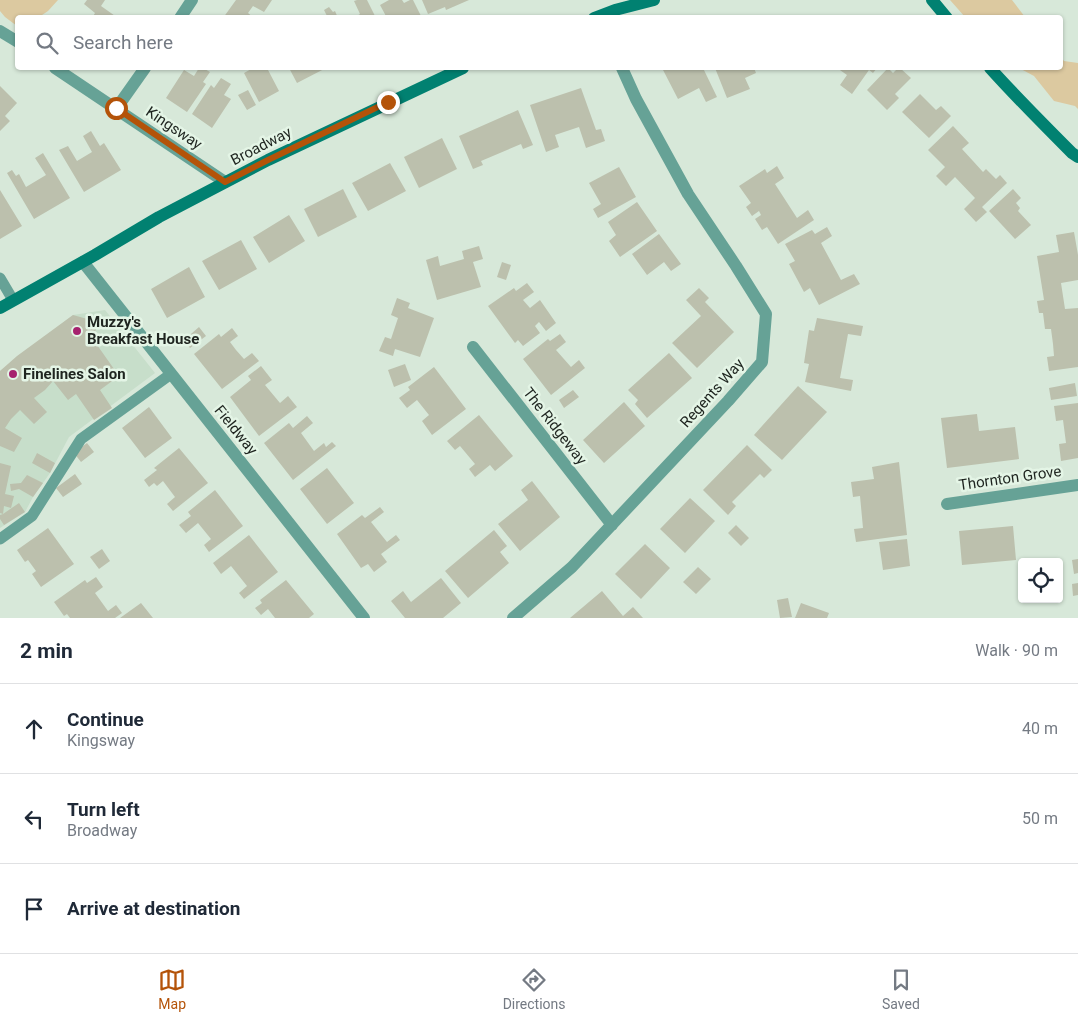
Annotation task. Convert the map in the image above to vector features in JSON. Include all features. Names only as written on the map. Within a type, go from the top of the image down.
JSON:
[{"type":"street","points":[[182,15],[192,0]]},
{"type":"street","points":[[602,15],[654,0]]},
{"type":"street","points":[[932,0],[944,15]]},
{"type":"street","points":[[0,30],[15,40]]},
{"type":"street","name":"Kingsway","points":[[58,70],[225,182]]},
{"type":"street","points":[[116,108],[144,70]]},
{"type":"street","name":"Broadway","points":[[0,308],[83,262],[159,216],[277,156],[459,70]]},
{"type":"street","name":"Regents Way","points":[[513,618],[572,567],[728,401],[762,362],[766,314],[688,194],[636,99],[623,70]]},
{"type":"street","points":[[992,70],[1072,153],[1078,156]]},
{"type":"street","name":"Fieldway","points":[[83,262],[364,618]]},
{"type":"street","name":"The Ridgeway","points":[[473,347],[612,525]]},
{"type":"street","name":"Thornton Grove","points":[[947,504],[1078,485]]},
{"type":"lane","points":[[0,278],[13,300]]},
{"type":"lane","points":[[0,539],[32,516],[81,439],[171,374]]},
{"type":"shaded area","points":[[0,0],[58,0],[42,15],[15,15],[15,24],[0,11]]},
{"type":"shaded area","points":[[950,0],[1012,0],[1023,15],[963,15]]},
{"type":"shaded area","points":[[1063,60],[1078,63],[1078,109],[1075,106],[1054,101],[1034,76],[1023,70],[1063,70]]},
{"type":"shaded area","points":[[105,310],[155,373],[69,437],[50,473],[25,512],[0,528],[0,371],[73,315]]},
{"type":"building","points":[[87,0],[105,0],[101,6],[114,15],[94,15],[95,13],[84,4]]},
{"type":"building","points":[[236,0],[272,0],[264,12],[253,6],[248,13],[250,15],[225,15]]},
{"type":"building","points":[[367,0],[374,15],[358,15],[360,14],[354,1]]},
{"type":"building","points":[[389,0],[402,0],[404,3],[413,0],[420,15],[385,15],[380,5]]},
{"type":"building","points":[[422,0],[469,0],[446,10],[445,7],[428,14]]},
{"type":"building","points":[[329,7],[333,12],[335,11],[337,15],[326,15],[324,10]]},
{"type":"building","points":[[184,70],[194,76],[198,70],[210,72],[203,82],[206,84],[187,112],[166,98]]},
{"type":"building","points":[[249,70],[268,70],[279,91],[259,102],[244,73]]},
{"type":"building","points":[[290,70],[322,70],[297,83]]},
{"type":"building","points":[[663,70],[704,70],[717,97],[706,102],[699,88],[678,99]]},
{"type":"building","points":[[716,70],[755,70],[756,73],[745,78],[750,89],[727,98]]},
{"type":"building","points":[[840,70],[869,70],[852,94],[840,85],[847,75]]},
{"type":"building","points":[[886,70],[890,70],[893,73],[896,70],[902,70],[911,78],[895,94],[899,98],[887,110],[867,90]]},
{"type":"building","points":[[221,78],[231,84],[224,95],[231,99],[212,128],[192,114],[211,85],[214,88]]},
{"type":"building","points":[[0,86],[17,103],[5,116],[10,121],[0,131]]},
{"type":"building","points":[[581,88],[596,130],[601,129],[605,141],[586,148],[579,127],[555,135],[559,147],[546,152],[530,105]]},
{"type":"building","points":[[248,90],[256,105],[247,110],[238,95]]},
{"type":"building","points":[[920,94],[936,110],[941,106],[951,116],[929,138],[902,112]]},
{"type":"building","points":[[518,110],[533,145],[523,149],[521,144],[481,161],[483,165],[473,169],[459,136]]},
{"type":"building","points":[[953,126],[969,143],[962,149],[983,172],[986,169],[996,179],[1000,175],[1007,183],[982,207],[987,212],[976,222],[964,209],[975,198],[955,177],[946,186],[936,176],[945,167],[928,150]]},
{"type":"building","points":[[91,131],[100,146],[104,143],[121,170],[84,192],[59,150],[68,146],[77,161],[92,152],[83,136]]},
{"type":"building","points":[[442,138],[457,169],[419,188],[404,157]]},
{"type":"building","points":[[43,153],[70,198],[34,219],[7,173],[12,170],[16,176],[19,174],[26,187],[46,175],[35,158]]},
{"type":"building","points":[[390,163],[406,191],[368,211],[352,183]]},
{"type":"building","points":[[777,166],[784,178],[775,184],[797,218],[808,210],[814,220],[778,244],[767,227],[762,230],[755,219],[761,215],[759,211],[752,216],[746,207],[751,203],[739,186],[765,169],[767,173]]},
{"type":"building","points":[[619,167],[636,197],[598,218],[593,209],[601,204],[589,183]]},
{"type":"building","points":[[343,189],[357,217],[318,237],[304,209]]},
{"type":"building","points":[[1013,189],[1021,198],[1016,203],[1020,208],[1018,211],[1031,225],[1015,239],[989,211]]},
{"type":"building","points":[[0,190],[22,226],[0,239]]},
{"type":"building","points":[[637,202],[657,231],[620,257],[609,241],[616,235],[608,222]]},
{"type":"building","points":[[289,215],[305,241],[269,263],[253,237]]},
{"type":"building","points":[[827,227],[832,236],[821,243],[841,280],[854,274],[860,284],[819,305],[810,288],[804,292],[789,264],[795,261],[785,244],[812,230],[815,234]]},
{"type":"building","points":[[1074,232],[1078,255],[1078,280],[1061,283],[1065,309],[1078,308],[1078,367],[1049,371],[1047,357],[1054,356],[1053,344],[1051,329],[1045,329],[1043,313],[1039,313],[1037,301],[1044,300],[1037,256],[1059,252],[1056,235]]},
{"type":"building","points":[[659,234],[681,264],[671,271],[664,262],[647,275],[632,254]]},
{"type":"building","points":[[241,240],[257,269],[219,290],[202,261]]},
{"type":"building","points":[[479,246],[483,259],[473,262],[481,287],[437,300],[426,260],[438,256],[440,266],[464,259],[462,251]]},
{"type":"building","points":[[502,262],[511,265],[506,280],[497,277]]},
{"type":"building","points":[[189,267],[205,297],[167,318],[151,289]]},
{"type":"building","points":[[527,283],[534,292],[523,300],[530,308],[540,300],[556,323],[546,331],[539,322],[535,326],[540,333],[523,346],[518,340],[515,343],[488,306],[514,288],[516,291]]},
{"type":"building","points":[[699,288],[709,298],[705,302],[734,332],[697,368],[672,343],[701,316],[686,300]]},
{"type":"building","points":[[397,298],[410,303],[408,308],[434,318],[420,357],[395,349],[393,356],[379,351],[385,337],[391,339],[398,318],[391,315]]},
{"type":"building","points":[[73,315],[91,320],[96,330],[90,335],[119,376],[100,390],[112,408],[94,420],[76,394],[68,400],[53,381],[34,398],[47,412],[34,424],[20,410],[5,428],[22,438],[14,452],[0,446],[0,371],[17,356]]},
{"type":"building","points":[[817,318],[863,326],[861,336],[848,334],[840,378],[853,380],[851,391],[805,382],[809,364],[804,363],[809,330],[814,331]]},
{"type":"building","points":[[199,327],[206,336],[190,348],[184,340]]},
{"type":"building","points":[[232,328],[238,336],[230,342],[236,350],[244,359],[252,353],[259,361],[222,389],[194,354],[219,334],[221,337]]},
{"type":"building","points":[[560,334],[566,342],[556,350],[571,367],[579,360],[585,368],[551,395],[523,359],[548,339],[550,341]]},
{"type":"building","points":[[669,353],[692,378],[647,418],[635,404],[638,400],[628,390]]},
{"type":"building","points":[[405,364],[411,380],[394,387],[388,370]]},
{"type":"building","points":[[261,366],[272,380],[265,385],[280,403],[288,396],[297,407],[259,436],[230,397],[251,380],[248,376]]},
{"type":"building","points":[[434,367],[466,409],[432,435],[422,421],[429,415],[417,400],[407,408],[399,398],[410,390],[408,387]]},
{"type":"building","points":[[1075,383],[1077,396],[1051,400],[1049,388]]},
{"type":"building","points":[[798,386],[827,412],[782,460],[754,435]]},
{"type":"building","points":[[573,390],[579,397],[564,408],[559,400]]},
{"type":"building","points":[[624,402],[645,426],[604,463],[583,440]]},
{"type":"building","points":[[1078,403],[1078,458],[1061,461],[1059,444],[1066,443],[1063,420],[1056,421],[1054,406]]},
{"type":"building","points":[[149,407],[172,438],[145,458],[122,428]]},
{"type":"building","points":[[977,414],[979,431],[1015,427],[1019,459],[947,468],[941,418]]},
{"type":"building","points":[[479,415],[513,456],[495,471],[490,465],[475,477],[469,469],[475,464],[460,446],[455,450],[447,441]]},
{"type":"building","points":[[307,416],[313,423],[301,433],[314,451],[324,443],[326,447],[332,442],[336,446],[293,480],[264,443],[289,423],[293,428]]},
{"type":"building","points":[[87,443],[94,452],[81,462],[74,453]]},
{"type":"building","points":[[747,445],[772,470],[764,478],[760,474],[732,502],[736,506],[728,515],[703,490]]},
{"type":"building","points":[[179,448],[208,483],[173,511],[167,504],[175,497],[163,481],[157,486],[154,483],[149,487],[144,480],[157,470],[154,468]]},
{"type":"building","points":[[37,453],[55,463],[50,473],[32,463]]},
{"type":"building","points":[[899,462],[907,535],[856,542],[854,529],[863,528],[860,496],[853,497],[851,482],[874,479],[872,467]]},
{"type":"building","points":[[0,463],[11,466],[5,494],[14,496],[11,508],[4,506],[3,514],[0,513]]},
{"type":"building","points":[[327,468],[354,503],[327,524],[300,489]]},
{"type":"building","points":[[75,474],[82,484],[63,497],[56,488]]},
{"type":"building","points":[[27,475],[43,483],[33,497],[19,489],[11,491],[10,484],[21,483]]},
{"type":"building","points":[[532,481],[560,517],[520,551],[498,524],[528,500],[521,490]]},
{"type":"building","points":[[215,490],[243,526],[209,552],[204,545],[211,539],[198,523],[186,533],[179,525],[191,516],[188,512]]},
{"type":"building","points":[[690,498],[715,521],[685,553],[660,529]]},
{"type":"building","points":[[19,503],[25,512],[4,525],[0,519],[0,515]]},
{"type":"building","points":[[380,507],[384,512],[371,522],[387,542],[396,535],[400,540],[381,554],[387,562],[374,572],[368,564],[361,568],[337,534],[362,515],[365,518]]},
{"type":"building","points":[[736,525],[749,538],[741,546],[728,533]]},
{"type":"building","points":[[1013,526],[1016,560],[962,565],[959,531]]},
{"type":"building","points":[[48,528],[74,564],[41,587],[32,574],[36,571],[28,560],[25,562],[17,550]]},
{"type":"building","points":[[494,530],[507,546],[500,552],[509,563],[468,598],[445,571]]},
{"type":"building","points":[[249,535],[278,572],[244,599],[239,593],[247,586],[231,566],[221,574],[213,563]]},
{"type":"building","points":[[907,539],[910,566],[883,570],[879,542]]},
{"type":"building","points":[[645,544],[670,568],[641,599],[615,574]]},
{"type":"building","points":[[102,549],[110,561],[99,569],[90,557]]},
{"type":"building","points":[[1078,559],[1078,573],[1074,574],[1072,560]]},
{"type":"building","points":[[698,567],[711,579],[696,594],[683,582]]},
{"type":"building","points":[[96,577],[103,587],[95,593],[108,611],[116,605],[122,613],[115,618],[70,618],[67,614],[64,616],[54,602],[85,580],[87,583]]},
{"type":"building","points":[[441,578],[461,603],[443,618],[405,618],[391,601],[403,591],[411,602]]},
{"type":"building","points":[[286,580],[314,614],[309,618],[275,618],[268,609],[261,615],[255,608],[262,603],[260,600]]},
{"type":"building","points":[[1078,583],[1078,595],[1073,596],[1072,584]]},
{"type":"building","points":[[602,591],[623,616],[633,607],[643,618],[570,618]]},
{"type":"building","points":[[788,598],[792,617],[780,618],[777,600]]},
{"type":"building","points":[[141,603],[153,618],[120,618]]},
{"type":"building","points":[[801,603],[829,613],[827,618],[795,618]]},
{"type":"place","name":"Muzzy's Breakfast House","points":[[77,331]]},
{"type":"place","name":"Finelines Salon","points":[[13,374]]},
{"type":"route","points":[[116,108],[225,182],[388,102]]}]
